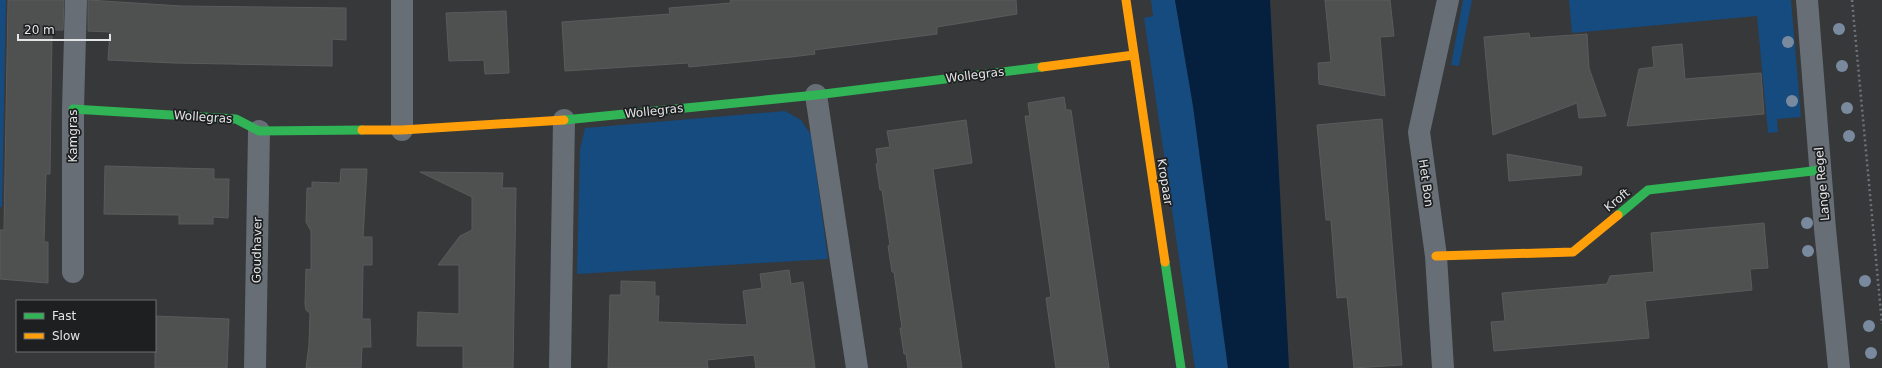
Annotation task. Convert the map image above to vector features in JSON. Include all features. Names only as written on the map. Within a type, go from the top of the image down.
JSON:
[{"type":"street","name":"Kamgras","points":[[73,272],[72,110],[76,0]]},
{"type":"street","points":[[402,0],[402,130]]},
{"type":"street","name":"Kropaar","points":[[1126,0],[1181,368]]},
{"type":"street","name":"Het Bon","points":[[1443,368],[1436,256],[1419,132],[1448,0]]},
{"type":"street","name":"Lange Regel","points":[[1807,0],[1839,368]]},
{"type":"street","name":"Wollegras","points":[[72,110],[236,119],[259,131],[402,130],[564,120],[816,95],[1134,55]]},
{"type":"street","points":[[816,95],[856,368]]},
{"type":"street","points":[[560,368],[564,120]]},
{"type":"street","name":"Goudhaver","points":[[255,368],[259,131]]},
{"type":"street","name":"Kroft","points":[[1436,256],[1573,252],[1648,190],[1821,170]]},
{"type":"path","points":[[1852,0],[1882,324]]},
{"type":"shaded area","points":[[0,0],[6,0],[2,207],[0,207]]},
{"type":"shaded area","points":[[1151,0],[1175,0],[1193,106],[1228,368],[1195,368],[1144,18],[1153,16]]},
{"type":"shaded area","points":[[1175,0],[1270,0],[1289,368],[1228,368],[1193,106]]},
{"type":"shaded area","points":[[1463,0],[1472,0],[1459,66],[1451,65]]},
{"type":"shaded area","points":[[1569,0],[1791,0],[1801,117],[1777,119],[1778,132],[1768,133],[1757,16],[1572,33]]},
{"type":"shaded area","points":[[785,111],[801,120],[811,135],[828,259],[577,274],[580,149],[585,128]]},
{"type":"building","points":[[8,0],[64,0],[63,30],[52,30],[50,174],[46,174],[44,242],[48,242],[48,283],[0,279],[0,230],[4,230]]},
{"type":"building","points":[[88,0],[181,6],[346,8],[346,40],[332,39],[332,66],[174,63],[108,60],[110,32],[88,31]]},
{"type":"building","points":[[730,0],[1016,0],[1017,14],[937,27],[937,34],[814,50],[815,54],[689,67],[688,63],[565,71],[562,22],[670,14],[669,8],[731,3]]},
{"type":"building","points":[[1325,0],[1390,0],[1394,36],[1380,37],[1385,96],[1319,84],[1318,63],[1331,62]]},
{"type":"building","points":[[506,11],[509,73],[485,74],[484,60],[449,61],[446,13]]},
{"type":"building","points":[[1529,33],[1530,38],[1587,34],[1589,68],[1606,116],[1579,118],[1577,103],[1493,135],[1484,37]]},
{"type":"building","points":[[1682,44],[1685,79],[1761,73],[1764,114],[1627,126],[1639,69],[1654,67],[1652,47]]},
{"type":"building","points":[[1064,97],[1066,110],[1071,110],[1109,368],[1056,368],[1046,298],[1051,297],[1025,116],[1030,116],[1028,103]]},
{"type":"building","points":[[1382,119],[1402,365],[1354,368],[1347,297],[1337,298],[1331,220],[1326,220],[1317,125]]},
{"type":"building","points":[[966,120],[972,163],[933,169],[962,368],[908,368],[900,328],[902,328],[894,272],[892,272],[888,246],[890,245],[882,190],[880,190],[876,164],[878,163],[876,149],[890,147],[887,131]]},
{"type":"building","points":[[1507,154],[1582,167],[1581,175],[1509,181]]},
{"type":"building","points":[[105,166],[214,169],[214,179],[229,179],[228,218],[213,217],[213,224],[179,224],[179,215],[104,214]]},
{"type":"building","points":[[341,169],[367,169],[363,237],[372,237],[372,265],[363,265],[362,319],[370,319],[371,347],[362,347],[361,368],[306,368],[309,345],[310,313],[306,310],[305,304],[306,269],[311,270],[311,231],[306,222],[307,188],[312,188],[312,182],[340,183]]},
{"type":"building","points":[[420,172],[503,173],[502,188],[516,188],[513,368],[463,368],[463,346],[417,346],[418,312],[459,314],[459,265],[438,265],[460,236],[472,230],[472,197]]},
{"type":"building","points":[[1764,223],[1768,268],[1750,269],[1752,290],[1645,301],[1649,338],[1494,351],[1491,322],[1505,321],[1502,293],[1607,284],[1610,276],[1654,272],[1651,233]]},
{"type":"building","points":[[789,270],[791,284],[803,282],[815,368],[756,368],[754,355],[707,360],[708,368],[608,368],[610,295],[621,295],[621,281],[655,282],[655,296],[659,296],[658,322],[747,325],[743,291],[762,288],[760,274]]},
{"type":"building","points":[[156,316],[229,319],[227,368],[155,368]]},
{"type":"traffic: fast","points":[[564,120],[816,95],[1042,67]]},
{"type":"traffic: fast","points":[[73,109],[236,119],[259,131],[362,130]]},
{"type":"traffic: fast","points":[[1618,215],[1648,190],[1821,170]]},
{"type":"traffic: fast","points":[[1165,262],[1181,368]]},
{"type":"traffic: slow","points":[[1126,0],[1165,262]]},
{"type":"traffic: slow","points":[[1042,67],[1134,55]]},
{"type":"traffic: slow","points":[[362,130],[402,130],[564,120]]},
{"type":"traffic: slow","points":[[1436,256],[1573,252],[1618,215]]}]
